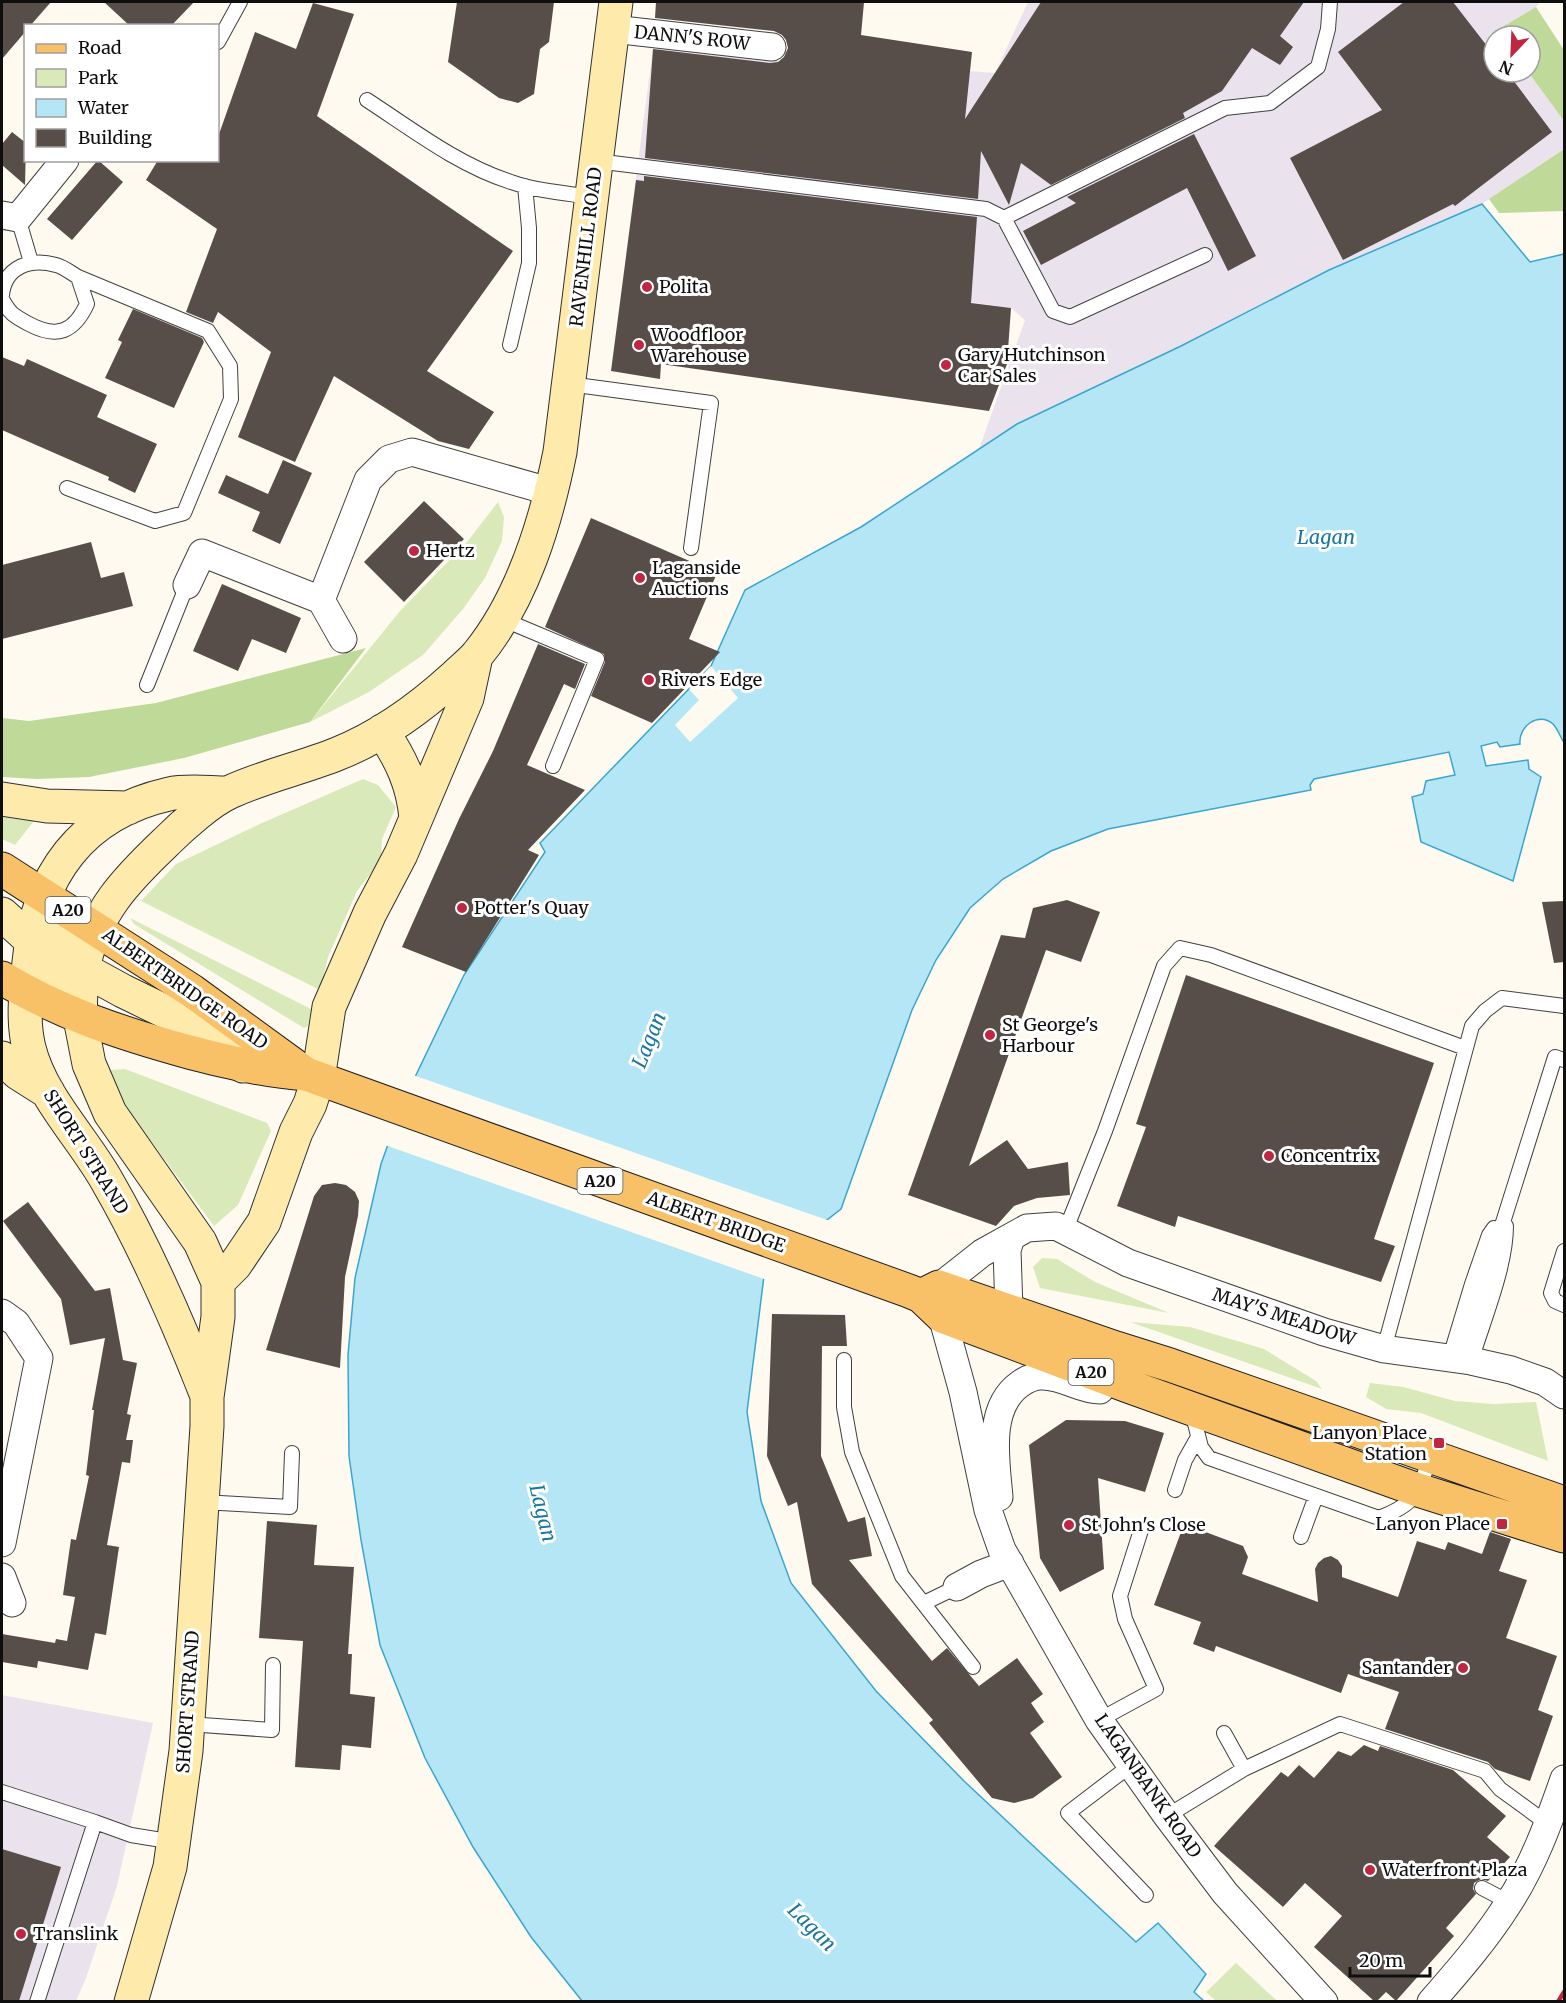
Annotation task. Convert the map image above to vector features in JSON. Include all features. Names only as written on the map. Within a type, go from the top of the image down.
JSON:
[{"type":"main road","name":"RAVENHILL ROAD","points":[[80,1018],[83,969],[96,928],[110,903],[131,874],[182,827],[228,793],[339,754],[382,731],[428,700],[476,657],[501,620],[534,549],[552,492],[568,384],[614,15]]},
{"type":"main road","points":[[218,1282],[235,1264],[264,1222],[312,1077],[329,1007],[370,913],[401,854],[467,698],[476,657]]},
{"type":"main road","points":[[382,731],[399,756],[407,774],[416,818]]},
{"type":"main road","name":"RAVENHILL ROAD","points":[[43,895],[54,872],[78,841],[100,823],[128,808],[170,794],[228,793]]},
{"type":"main road","points":[[2,799],[46,806],[128,808]]},
{"type":"main road","name":"ALBERTBRIDGE ROAD","points":[[2,869],[227,1015],[312,1077]]},
{"type":"main road","points":[[43,895],[69,957],[83,969],[197,1027],[243,1066]]},
{"type":"main road","name":"SHORT STRAND","points":[[43,895],[31,940],[14,985],[26,1018],[30,1050],[48,1092],[107,1180],[146,1254],[176,1317],[207,1397]]},
{"type":"main road","points":[[2,914],[31,940],[62,979],[80,1018]]},
{"type":"main road","name":"ALBERTBRIDGE ROAD","points":[[14,985],[80,1018],[143,1040],[243,1066],[312,1077],[392,1107]]},
{"type":"main road","name":"SHORT STRAND","points":[[80,1018],[89,1064],[110,1113],[200,1242],[218,1282],[218,1317],[207,1397],[186,1751],[170,1867],[131,2001]]},
{"type":"main road","points":[[2,1058],[18,1073],[48,1092]]},
{"type":"main road","name":"ALBERT BRIDGE","points":[[392,1107],[934,1299]]},
{"type":"main road","name":"A20","points":[[934,1299],[1009,1310],[1554,1499]]},
{"type":"main road","name":"A20","points":[[934,1299],[1128,1386],[1195,1423],[1564,1536]]},
{"type":"street","name":"DANN'S ROW","points":[[614,15],[772,47]]},
{"type":"street","points":[[10,216],[63,162]]},
{"type":"street","points":[[321,600],[368,480],[388,459],[412,452],[552,492]]},
{"type":"street","points":[[187,585],[202,553],[321,600],[343,639]]},
{"type":"street","name":"MAY'S MEADOW","points":[[934,1299],[982,1253],[1027,1228],[1056,1226],[1066,1229],[1103,1252],[1128,1263],[1324,1332],[1384,1349],[1460,1359],[1511,1370],[1563,1391]]},
{"type":"street","points":[[1009,1310],[1007,1250],[1011,1238]]},
{"type":"street","name":"LAGANBANK ROAD","points":[[934,1299],[963,1392],[988,1510],[1006,1556],[1099,1720],[1167,1816],[1225,1893],[1324,2001]]},
{"type":"street","points":[[2,1313],[16,1323],[39,1358],[11,1438],[2,1543]]},
{"type":"street","name":"LAGANBANK ROAD","points":[[1006,1556],[995,1448],[998,1419],[1003,1403],[1011,1390],[1028,1378],[1042,1376],[1060,1378],[1096,1390],[1128,1386]]},
{"type":"street","points":[[957,1587],[981,1574],[1006,1556]]},
{"type":"street","points":[[2,1577],[12,1603]]},
{"type":"street","points":[[1431,2001],[1473,1953],[1509,1902],[1534,1857],[1564,1779]]},
{"type":"lane","points":[[219,40],[240,2]]},
{"type":"lane","points":[[1004,218],[1225,108],[1270,103],[1318,67],[1328,29],[1330,2]]},
{"type":"lane","points":[[367,100],[452,156],[490,175],[525,186],[592,197]]},
{"type":"lane","points":[[596,161],[986,209],[1004,218],[1053,311],[1070,317],[1205,255]]},
{"type":"lane","points":[[510,345],[530,263],[525,186]]},
{"type":"lane","points":[[10,216],[31,262]]},
{"type":"lane","points":[[2,295],[3,286],[13,271],[31,262],[58,266],[78,277],[207,332],[230,366],[231,399],[184,513],[155,521],[67,488]]},
{"type":"lane","points":[[2,299],[10,314],[39,330],[52,333],[69,328],[80,317],[87,304],[78,277]]},
{"type":"lane","points":[[568,384],[711,403],[691,548]]},
{"type":"lane","points":[[147,685],[187,585]]},
{"type":"lane","points":[[501,620],[597,659],[553,766]]},
{"type":"lane","points":[[1066,1229],[1101,1141],[1164,966],[1180,948],[1211,955],[1465,1048]]},
{"type":"lane","points":[[1384,1349],[1472,1026],[1485,1011],[1502,998],[1564,1005]]},
{"type":"lane","points":[[1460,1359],[1502,1263],[1506,1240],[1506,1212],[1555,1057],[1564,1060]]},
{"type":"lane","points":[[1460,1359],[1489,1235],[1506,1212]]},
{"type":"lane","points":[[1564,1251],[1551,1293],[1555,1301],[1564,1305]]},
{"type":"lane","points":[[844,1360],[844,1407],[852,1452],[902,1576],[973,1667]]},
{"type":"lane","points":[[1195,1423],[1201,1447],[1209,1458],[1379,1518],[1406,1506],[1418,1490],[1431,1456]]},
{"type":"lane","points":[[1174,1490],[1195,1423]]},
{"type":"lane","points":[[202,1502],[290,1507],[292,1453]]},
{"type":"lane","points":[[1301,1537],[1316,1496]]},
{"type":"lane","points":[[1099,1720],[1156,1689],[1125,1619],[1120,1596],[1142,1527]]},
{"type":"lane","points":[[924,1603],[957,1587]]},
{"type":"lane","points":[[188,1724],[272,1730],[273,1665]]},
{"type":"lane","points":[[1167,1816],[1244,1769],[1340,1724],[1485,1771],[1500,1789],[1548,1824]]},
{"type":"lane","points":[[1224,1733],[1244,1769]]},
{"type":"lane","points":[[1131,1765],[1068,1813],[1146,1894]]},
{"type":"lane","points":[[2,1792],[131,1835],[174,1842]]},
{"type":"lane","points":[[38,2001],[95,1822]]},
{"type":"lane","points":[[1482,1888],[1509,1902]]},
{"type":"shaded area","points":[[794,2],[864,2],[857,72],[897,41],[972,52],[970,71],[995,73],[1028,2],[1540,2],[1536,7],[1507,24],[1482,24],[1482,84],[1537,84],[1564,121],[1564,149],[1482,204],[1329,270],[1181,346],[1017,424],[979,449],[1025,320],[1011,308],[626,254],[653,48],[788,62]]},
{"type":"shaded area","points":[[2,1695],[153,1723],[117,1886],[76,2001],[2,2001]]},
{"type":"green space","points":[[1536,7],[1564,50],[1564,121],[1537,84],[1542,84],[1542,24],[1507,24]]},
{"type":"green space","points":[[1564,149],[1564,211],[1499,213],[1489,199]]},
{"type":"green space","points":[[498,502],[504,517],[502,541],[485,578],[463,609],[423,655],[369,692],[310,722],[400,611],[467,542]]},
{"type":"green space","points":[[366,648],[310,722],[184,758],[89,777],[37,779],[2,777],[2,718],[29,721],[156,703]]},
{"type":"green space","points":[[363,779],[378,785],[396,807],[382,839],[381,860],[357,891],[328,957],[320,990],[141,901],[176,864]]},
{"type":"green space","points":[[2,817],[34,821],[15,845],[2,839]]},
{"type":"green space","points":[[130,918],[311,1009],[308,1026],[304,1028],[134,924]]},
{"type":"green space","points":[[125,1069],[267,1123],[271,1131],[238,1205],[214,1226],[128,1110],[110,1070]]},
{"type":"green space","points":[[1042,1258],[1057,1259],[1095,1282],[1169,1313],[1040,1288],[1033,1267]]},
{"type":"green space","points":[[1130,1322],[1190,1327],[1264,1349],[1316,1381],[1322,1389]]},
{"type":"green space","points":[[1370,1383],[1403,1387],[1455,1401],[1493,1404],[1536,1402],[1548,1461],[1421,1413],[1386,1409],[1366,1397]]},
{"type":"green space","points":[[1236,1963],[1277,2001],[1216,2001],[1206,1992]]},
{"type":"water","name":"Lagan","points":[[1482,204],[1530,262],[1564,254],[1564,741],[1553,724],[1541,719],[1535,720],[1526,727],[1522,732],[1520,744],[1500,747],[1497,742],[1481,746],[1486,766],[1528,760],[1529,769],[1541,777],[1513,881],[1421,842],[1412,797],[1423,794],[1426,781],[1455,775],[1449,752],[1314,779],[1310,785],[1311,790],[1108,829],[1051,851],[1003,879],[970,908],[936,960],[912,1010],[841,1209],[765,1268],[747,1412],[761,1501],[791,1583],[876,1691],[964,1781],[1136,1942],[1158,1923],[1206,1974],[1194,1992],[1204,2001],[582,2001],[531,1937],[473,1847],[425,1758],[380,1645],[349,1456],[348,1355],[355,1278],[381,1164],[404,1100],[464,975],[545,852],[540,843],[711,666],[745,590],[861,527],[1017,424],[1181,346],[1329,270]]},
{"type":"pier","points":[[711,666],[738,698],[690,742],[675,725],[699,700],[689,689]]},
{"type":"pier","points":[[413,1075],[830,1221],[768,1269],[767,1280],[385,1145]]},
{"type":"building","points":[[2,2],[51,2],[32,24],[24,24],[24,33],[2,59]]},
{"type":"building","points":[[104,2],[194,2],[173,24],[128,24]]},
{"type":"building","points":[[457,2],[554,2],[549,42],[540,49],[534,94],[518,103],[499,98],[448,62]]},
{"type":"building","points":[[656,2],[864,2],[861,35],[972,52],[965,119],[1041,2],[1304,2],[1280,36],[1293,47],[1280,65],[1252,48],[1222,91],[1183,113],[1185,118],[1051,185],[1021,163],[1009,205],[981,151],[978,199],[645,158],[653,49],[770,63],[778,62],[784,57],[788,48],[782,35],[774,31],[655,18]]},
{"type":"building","points":[[1404,2],[1453,2],[1482,39],[1482,84],[1516,84],[1552,132],[1455,206],[1453,204],[1343,260],[1290,158],[1382,110],[1338,52]]},
{"type":"building","points":[[313,3],[354,14],[317,116],[513,251],[427,371],[494,412],[469,449],[438,441],[334,376],[295,462],[238,437],[271,352],[218,312],[213,323],[186,312],[217,229],[146,180],[157,162],[219,162],[219,134],[255,32],[296,49]]},
{"type":"building","points":[[12,132],[24,141],[25,185],[2,165],[2,144]]},
{"type":"building","points":[[1194,134],[1256,256],[1228,271],[1187,188],[1041,265],[1023,231],[1076,203],[1067,197]]},
{"type":"building","points":[[96,162],[100,162],[123,182],[72,240],[47,219]]},
{"type":"building","points":[[644,176],[977,217],[971,303],[1011,308],[1007,364],[989,411],[661,364],[660,379],[611,371],[636,180],[644,181]]},
{"type":"building","points":[[133,309],[202,338],[204,342],[174,408],[105,378],[122,342],[118,340]]},
{"type":"building","points":[[2,357],[24,366],[27,359],[107,395],[97,417],[157,444],[135,493],[108,480],[109,477],[2,430]]},
{"type":"building","points":[[283,460],[312,473],[280,544],[252,531],[260,512],[218,493],[226,475],[268,494]]},
{"type":"building","name":"Hertz","points":[[424,501],[464,539],[404,602],[364,562]]},
{"type":"building","points":[[591,518],[717,573],[689,639],[720,652],[652,723],[591,696],[605,662],[604,654],[545,627]]},
{"type":"building","points":[[91,542],[101,578],[124,572],[133,606],[2,639],[2,565]]},
{"type":"building","points":[[222,584],[301,618],[286,653],[252,639],[238,671],[193,651]]},
{"type":"building","points":[[538,644],[585,664],[575,689],[564,684],[527,765],[585,790],[528,850],[539,855],[466,972],[402,947],[459,819],[493,751]]},
{"type":"building","name":"St George's Harbour","points":[[1067,900],[1100,912],[1081,962],[1046,950],[969,1166],[1007,1140],[1028,1169],[1068,1162],[1070,1195],[1037,1198],[1014,1206],[996,1226],[908,1195],[1001,935],[1025,938],[1033,908]]},
{"type":"building","points":[[1564,901],[1564,962],[1554,963],[1542,902]]},
{"type":"building","name":"Concentrix","points":[[1186,975],[1434,1063],[1374,1239],[1395,1246],[1381,1282],[1178,1216],[1175,1227],[1117,1206],[1146,1127],[1136,1124]]},
{"type":"building","points":[[335,1183],[346,1185],[355,1192],[359,1201],[345,1277],[340,1368],[266,1350],[314,1196],[322,1185]]},
{"type":"building","points":[[28,1202],[95,1291],[110,1288],[123,1360],[137,1363],[127,1414],[131,1415],[126,1440],[133,1440],[130,1463],[122,1462],[107,1545],[119,1547],[106,1635],[95,1633],[88,1670],[38,1661],[37,1668],[2,1662],[2,1634],[55,1643],[56,1639],[67,1641],[75,1597],[63,1595],[71,1539],[76,1540],[89,1476],[86,1475],[94,1410],[92,1410],[105,1338],[70,1345],[61,1299],[3,1221]]},
{"type":"building","points":[[772,1314],[845,1315],[847,1346],[822,1346],[821,1456],[848,1522],[865,1517],[872,1556],[849,1560],[932,1661],[947,1648],[979,1686],[1017,1658],[1043,1694],[1031,1703],[1044,1722],[1030,1733],[1062,1777],[1033,1798],[1014,1803],[992,1798],[929,1723],[933,1720],[812,1584],[797,1502],[788,1506],[767,1456]]},
{"type":"building","name":"St John's Close","points":[[1066,1420],[1125,1421],[1164,1433],[1145,1492],[1098,1478],[1104,1569],[1060,1592],[1040,1558],[1029,1445]]},
{"type":"building","points":[[267,1521],[317,1525],[314,1565],[354,1567],[348,1654],[352,1654],[350,1694],[375,1697],[371,1748],[342,1745],[340,1770],[295,1767],[303,1641],[259,1638]]},
{"type":"building","points":[[1184,1524],[1243,1546],[1248,1557],[1242,1574],[1318,1602],[1315,1569],[1324,1558],[1331,1556],[1338,1560],[1342,1566],[1342,1577],[1398,1597],[1417,1541],[1445,1550],[1448,1542],[1482,1554],[1490,1532],[1511,1539],[1499,1571],[1527,1580],[1506,1638],[1557,1656],[1538,1710],[1553,1716],[1530,1781],[1495,1769],[1488,1762],[1385,1729],[1399,1692],[1348,1674],[1341,1693],[1216,1646],[1214,1652],[1193,1644],[1201,1622],[1154,1605]]},
{"type":"building","name":"Waterfront Plaza","points":[[1364,1745],[1378,1751],[1380,1746],[1453,1770],[1506,1816],[1487,1837],[1510,1857],[1488,1881],[1481,1879],[1474,1883],[1473,1889],[1476,1894],[1446,1928],[1454,1936],[1396,2001],[1386,1992],[1374,2001],[1314,1947],[1342,1916],[1305,1883],[1283,1907],[1214,1846],[1281,1772],[1288,1777],[1299,1765],[1314,1778],[1338,1751],[1351,1756]]},
{"type":"building","name":"Translink","points":[[2,1849],[61,1867],[19,2001],[2,2001]]},
{"type":"railway","points":[[1558,2002],[1564,1992]]},
{"type":"place","name":"Polita","points":[[647,287]]},
{"type":"place","name":"Woodfloor Warehouse","points":[[639,345]]},
{"type":"place","name":"Gary Hutchinson Car Sales","points":[[946,365]]},
{"type":"place","name":"Hertz","points":[[414,551]]},
{"type":"place","name":"Laganside Auctions","points":[[640,578]]},
{"type":"place","name":"Rivers Edge","points":[[649,680]]},
{"type":"place","name":"Potter's Quay","points":[[462,908]]},
{"type":"place","name":"St George's Harbour","points":[[990,1035]]},
{"type":"place","name":"Concentrix","points":[[1269,1156]]},
{"type":"place","name":"Lanyon Place Station","points":[[1439,1443]]},
{"type":"place","name":"Lanyon Place","points":[[1502,1524]]},
{"type":"place","name":"St John's Close","points":[[1069,1525]]},
{"type":"place","name":"Santander","points":[[1463,1668]]},
{"type":"place","name":"Waterfront Plaza","points":[[1370,1870]]},
{"type":"place","name":"Translink","points":[[21,1934]]}]
